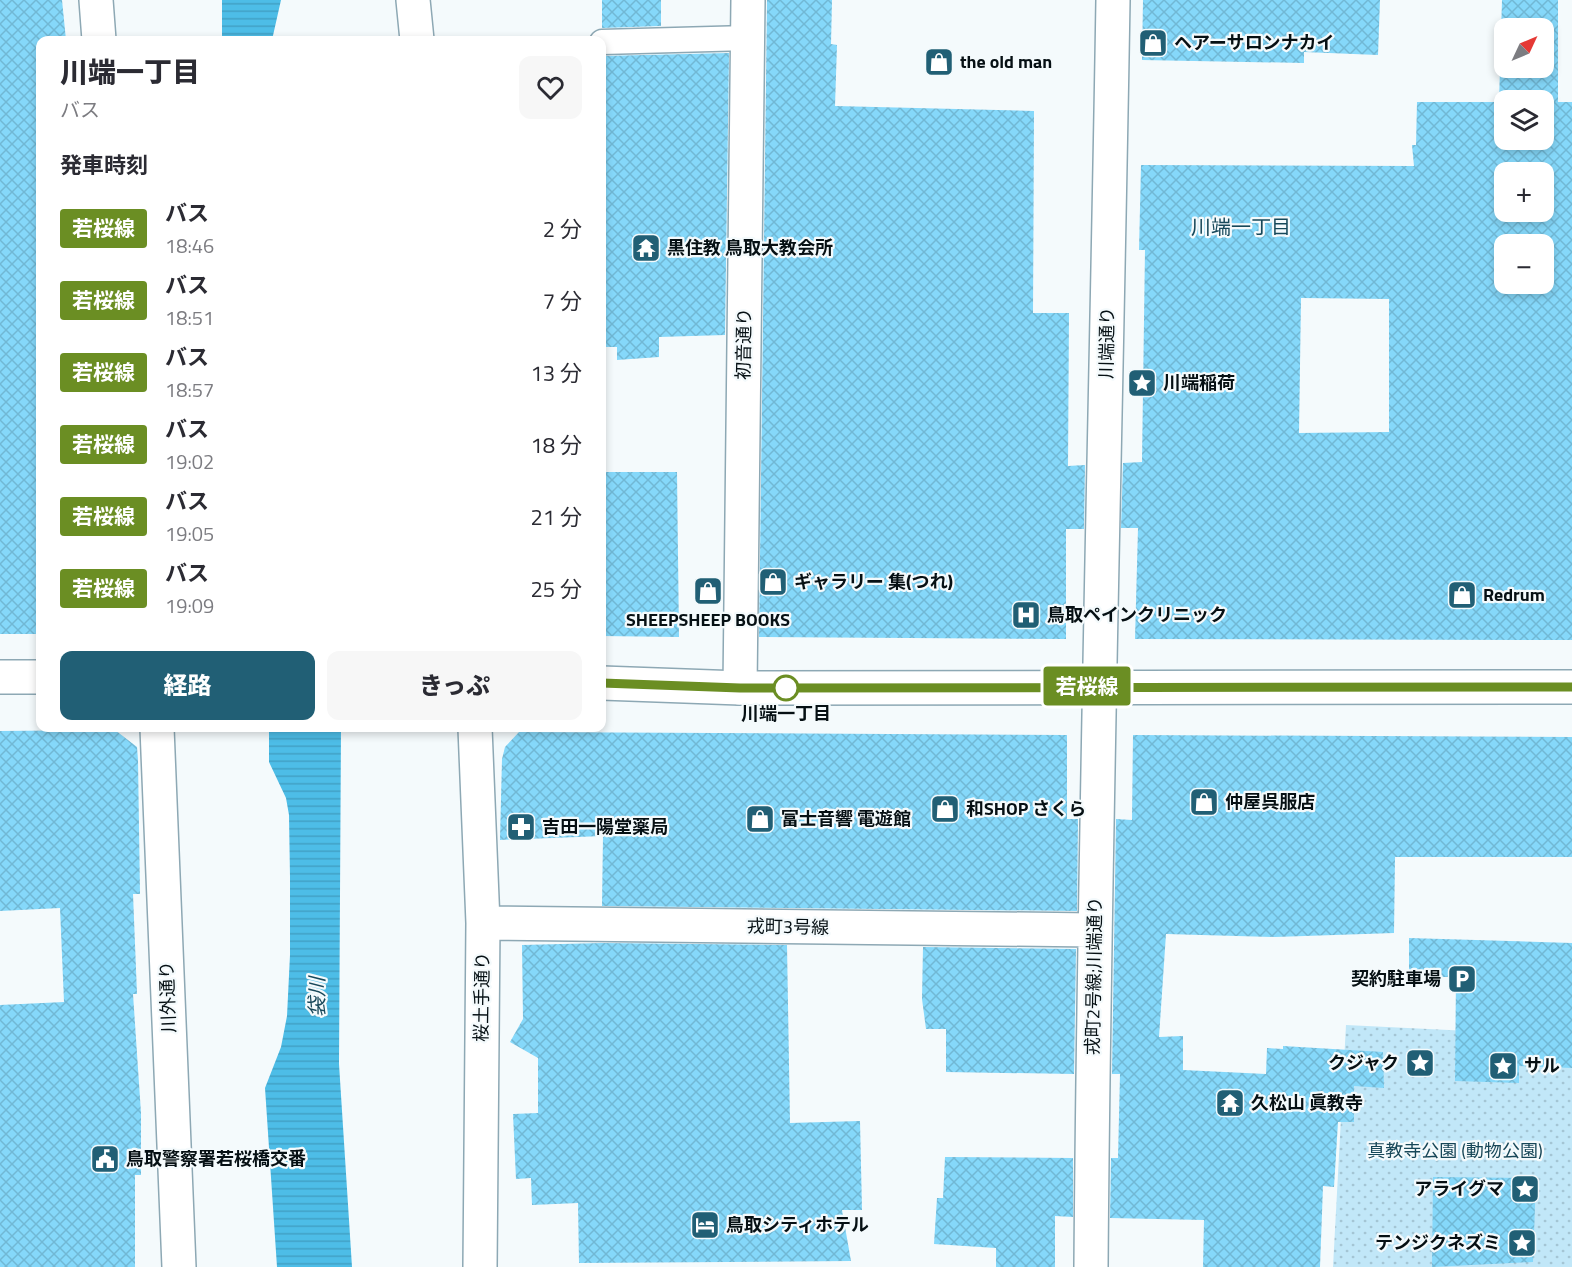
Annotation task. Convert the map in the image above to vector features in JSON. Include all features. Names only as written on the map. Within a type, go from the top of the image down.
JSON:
[{"type":"main road","points":[[96,0],[99,36]]},
{"type":"main road","points":[[413,0],[417,36]]},
{"type":"main road","name":"初音通り","points":[[740,688],[748,0]]},
{"type":"main road","name":"川端通り","points":[[1101,686],[1113,0]]},
{"type":"main road","points":[[0,677],[36,677]]},
{"type":"main road","points":[[606,683],[740,688],[1572,687]]},
{"type":"main road","name":"戎町2号線;川端通り","points":[[1091,1267],[1094,930],[1101,686]]},
{"type":"main road","name":"川外通り","points":[[157,732],[179,1267]]},
{"type":"main road","name":"桜土手通り","points":[[475,732],[483,923],[480,1267]]},
{"type":"main road","name":"戎町3号線","points":[[483,923],[1094,930]]},
{"type":"lane","points":[[606,42],[748,38]]},
{"type":"green space","name":"真教寺公園 (動物公園)","points":[[1346,1025],[1572,1036],[1572,1267],[1333,1267]]},
{"type":"water","points":[[222,0],[281,0],[273,36],[222,36]]},
{"type":"water","name":"袋川","points":[[269,732],[341,732],[339,1064],[352,1267],[277,1267],[265,1088],[281,1047],[287,1016],[290,877],[289,815],[286,798],[269,762]]},
{"type":"building","points":[[0,0],[62,0],[66,36],[36,36],[36,634],[0,634]]},
{"type":"building","points":[[602,0],[661,0],[661,26],[602,28]]},
{"type":"building","points":[[767,0],[832,0],[831,44],[837,45],[835,106],[1034,111],[1033,313],[1069,313],[1068,466],[1085,465],[1084,529],[1066,529],[1066,639],[759,637]]},
{"type":"building","points":[[1143,0],[1380,0],[1378,55],[1304,52],[1304,63],[1142,60]]},
{"type":"building","points":[[1502,0],[1558,0],[1558,102],[1572,102],[1572,640],[1135,639],[1138,528],[1121,528],[1123,463],[1142,462],[1145,250],[1139,250],[1141,165],[1414,166],[1412,145],[1416,145],[1417,102],[1494,102],[1494,150],[1554,150],[1554,90],[1499,90],[1500,78],[1554,78],[1554,18],[1501,18]],"holes":[[[1301,298],[1389,299],[1389,432],[1299,433]]]},
{"type":"building","points":[[729,53],[725,335],[659,337],[659,357],[617,360],[617,347],[606,347],[606,56]]},
{"type":"building","points":[[606,472],[677,472],[679,637],[606,636]]},
{"type":"building","points":[[0,731],[118,732],[137,747],[140,894],[133,894],[137,994],[133,994],[141,1113],[141,1175],[135,1175],[135,1267],[0,1267],[0,1005],[64,1002],[60,908],[0,911]]},
{"type":"building","points":[[519,732],[1067,735],[1067,819],[1078,819],[1077,911],[602,906],[603,836],[500,840],[502,759],[505,747]]},
{"type":"building","points":[[1133,735],[1572,737],[1572,857],[1395,857],[1394,933],[1275,937],[1166,934],[1159,1037],[1183,1036],[1183,1070],[1266,1074],[1267,1048],[1283,1049],[1283,1046],[1383,1052],[1384,1088],[1354,1086],[1354,1122],[1338,1122],[1334,1187],[1323,1186],[1320,1267],[1203,1267],[1204,1220],[1110,1218],[1111,1158],[1118,1158],[1120,1074],[1112,1074],[1116,819],[1132,820]]},
{"type":"building","name":"契約駐車場","points":[[1409,938],[1572,943],[1572,1068],[1519,1066],[1519,1083],[1455,1081],[1456,977],[1409,977]]},
{"type":"building","points":[[602,943],[787,945],[790,1123],[860,1121],[862,1210],[842,1210],[851,1261],[579,1263],[578,1203],[532,1205],[531,1178],[516,1179],[513,1114],[538,1113],[538,1058],[510,1042],[523,1019],[522,945]]},
{"type":"building","points":[[923,947],[1076,949],[1074,1074],[946,1072],[946,1029],[926,1029],[922,999]]},
{"type":"building","points":[[945,1157],[1073,1158],[1073,1217],[1055,1216],[1055,1267],[996,1267],[996,1248],[934,1244],[937,1198],[943,1198]]},
{"type":"building","points":[[1433,1177],[1536,1178],[1533,1262],[1432,1267]]},
{"type":"bus line","name":"若桜線","points":[[606,683],[740,688],[1572,687]]},
{"type":"place","name":"ヘアーサロンナカイ","points":[[1153,43]]},
{"type":"place","name":"the old man","points":[[939,62]]},
{"type":"place","name":"黒住教 鳥取大教会所","points":[[646,248]]},
{"type":"place","name":"川端稲荷","points":[[1142,383]]},
{"type":"place","name":"ギャラリー 集(つれ)","points":[[773,582]]},
{"type":"place","name":"SHEEPSHEEP BOOKS","points":[[708,591]]},
{"type":"place","name":"Redrum","points":[[1462,595]]},
{"type":"place","name":"鳥取ペインクリニック","points":[[1026,615]]},
{"type":"place","name":"川端一丁目","points":[[786,688]]},
{"type":"place","name":"仲屋呉服店","points":[[1204,802]]},
{"type":"place","name":"和SHOP さくら","points":[[945,809]]},
{"type":"place","name":"富士音響 電遊館","points":[[760,819]]},
{"type":"place","name":"吉田一陽堂薬局","points":[[521,827]]},
{"type":"place","name":"契約駐車場","points":[[1462,979]]},
{"type":"place","name":"クジャク","points":[[1420,1063]]},
{"type":"place","name":"サル","points":[[1503,1066]]},
{"type":"place","name":"久松山 眞教寺","points":[[1230,1103]]},
{"type":"place","name":"鳥取警察署若桜橋交番","points":[[105,1159]]},
{"type":"place","name":"アライグマ","points":[[1525,1189]]},
{"type":"place","name":"鳥取シティホテル","points":[[705,1225]]},
{"type":"place","name":"テンジクネズミ","points":[[1522,1243]]},
{"type":"district","name":"川端一丁目","points":[[1241,227]]}]
